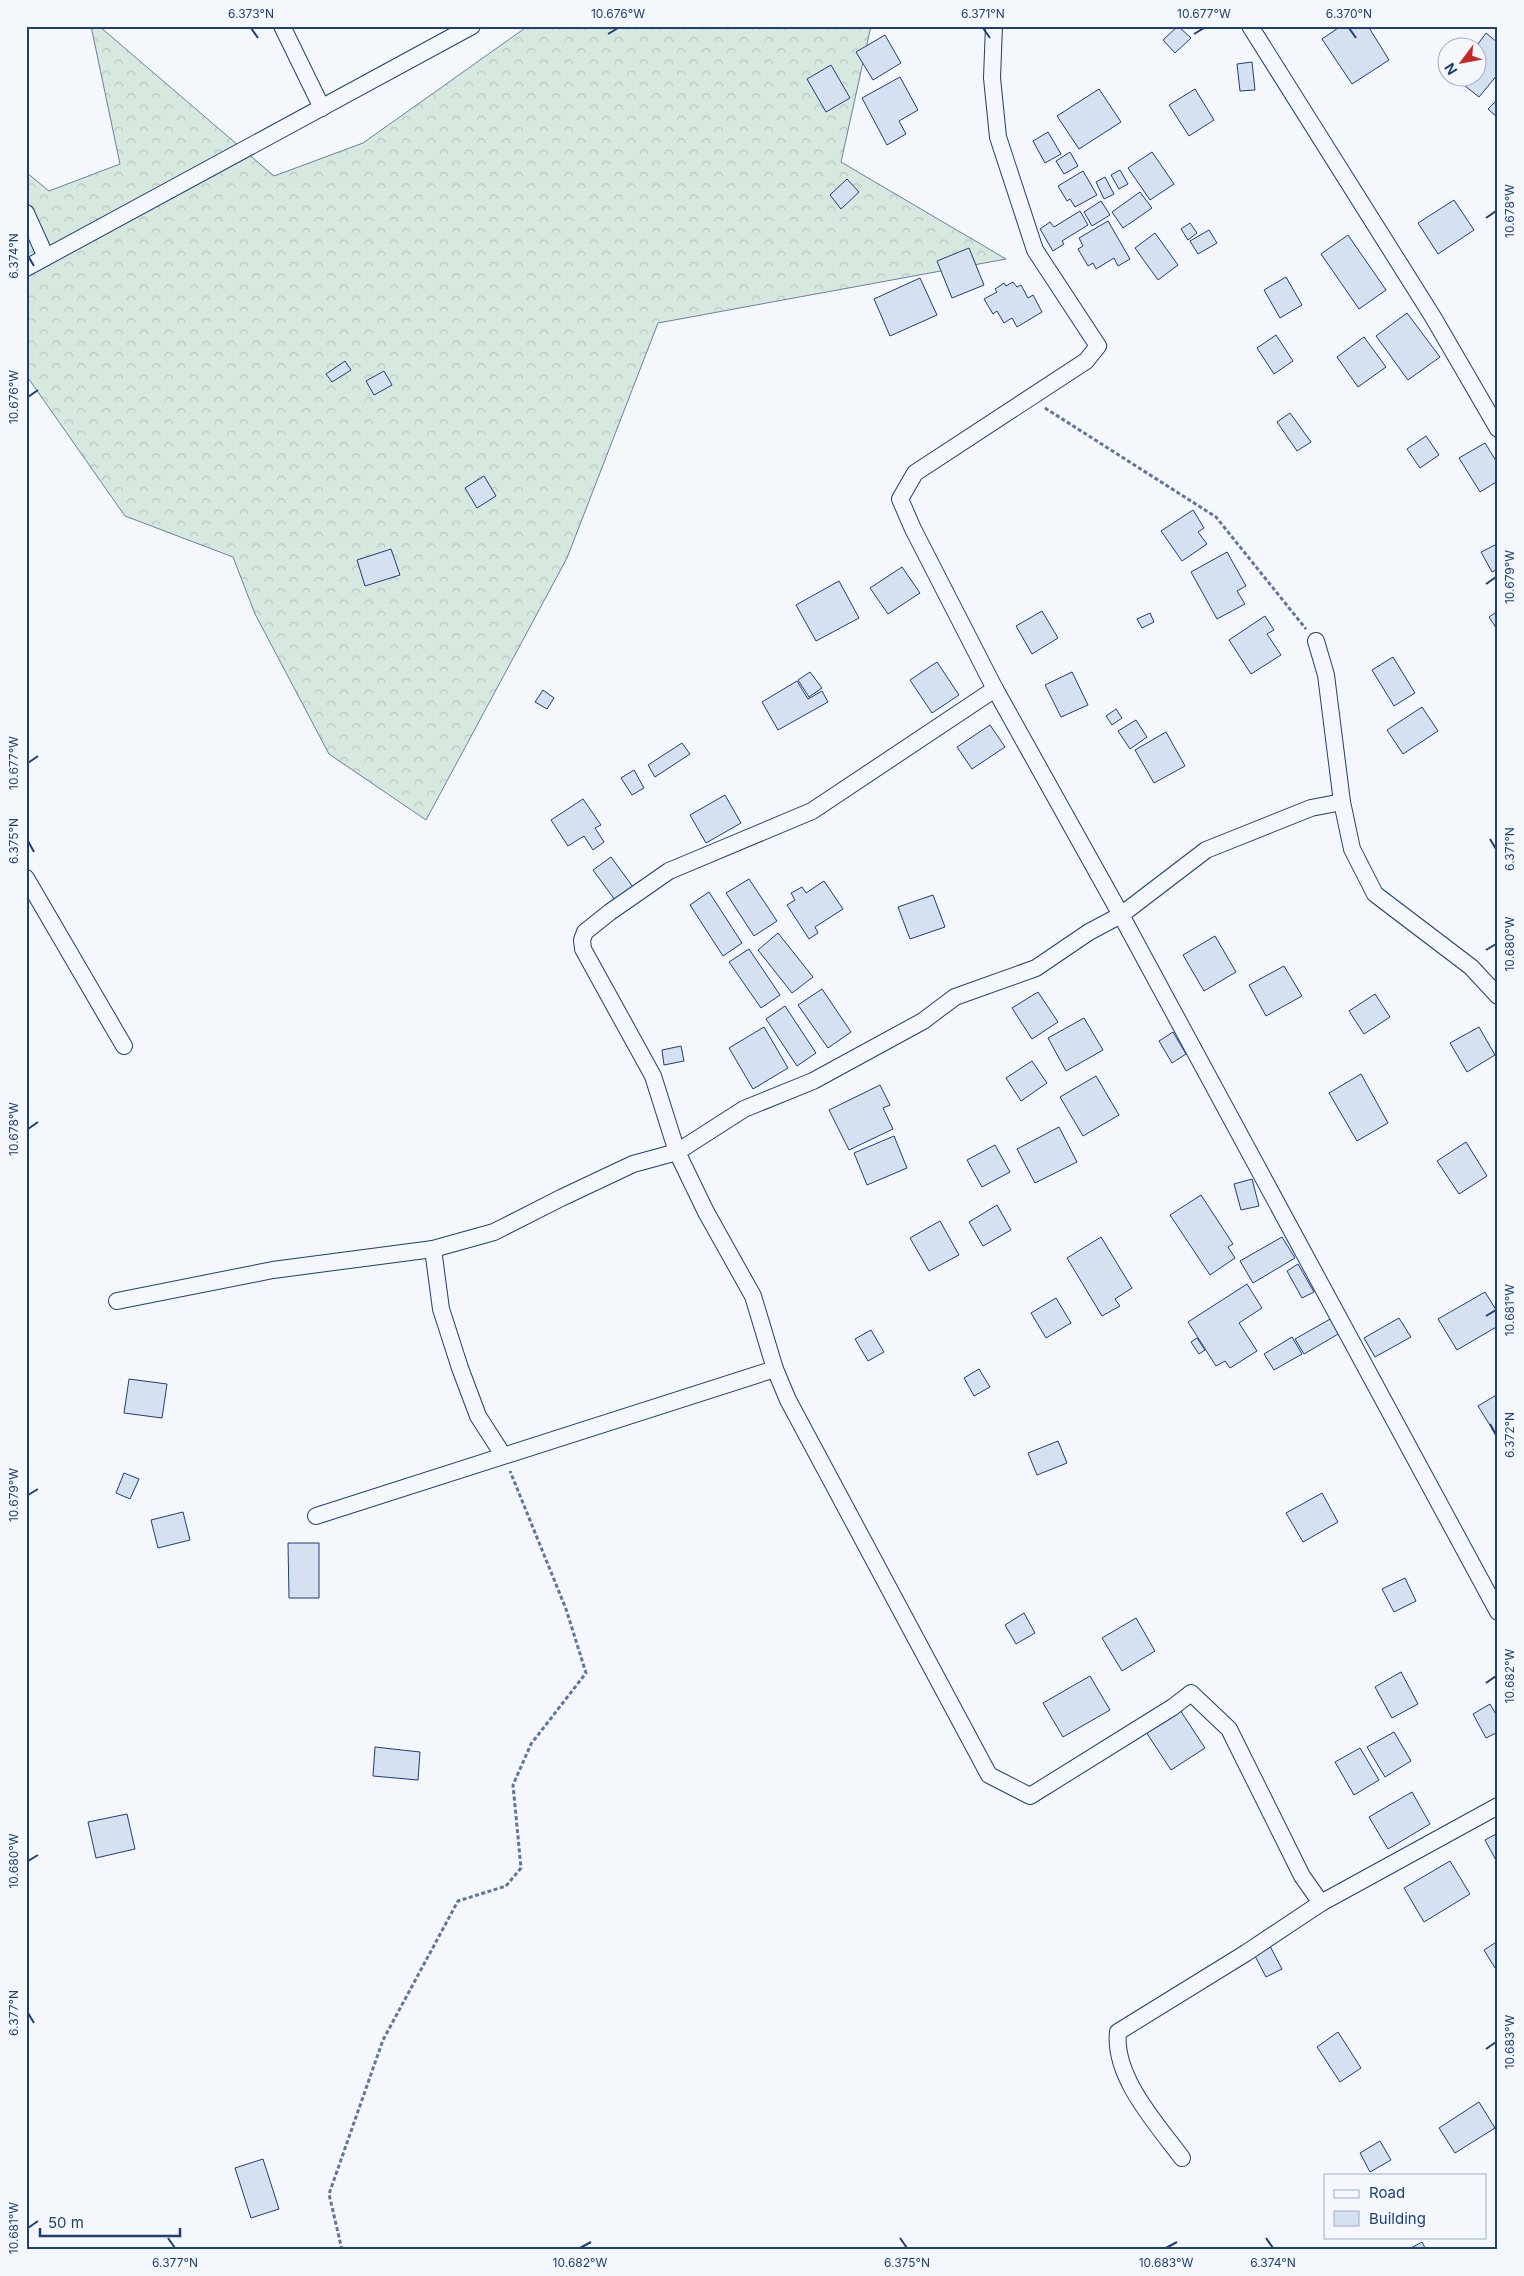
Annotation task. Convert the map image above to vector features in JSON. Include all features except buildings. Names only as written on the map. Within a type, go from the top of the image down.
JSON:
[{"type":"street","points":[[282,26],[322,108]]},
{"type":"street","points":[[26,268],[472,26]]},
{"type":"street","points":[[994,26],[992,78],[998,137],[1007,165],[1035,250],[1098,346],[1086,361],[1031,399],[915,473],[900,500],[995,689],[1121,915],[1498,1612]]},
{"type":"street","points":[[1250,26],[1434,317],[1498,429]]},
{"type":"street","points":[[26,213],[46,257]]},
{"type":"street","points":[[1316,641],[1326,675],[1342,802],[1352,849],[1375,894],[1471,967],[1498,996]]},
{"type":"street","points":[[995,689],[812,811],[669,871],[610,912],[586,932],[582,940],[583,949],[653,1076],[677,1152],[706,1212],[753,1296],[775,1369],[788,1400],[989,1775],[1030,1796],[1173,1707],[1191,1693],[1229,1729],[1302,1876],[1321,1903]]},
{"type":"street","points":[[117,1301],[272,1270],[433,1249],[494,1232],[633,1164],[677,1152],[744,1109],[813,1081],[923,1021],[955,997],[1036,968],[1089,932],[1121,915],[1206,850],[1311,808],[1342,802]]},
{"type":"street","points":[[26,878],[124,1046]]},
{"type":"street","points":[[433,1249],[441,1309],[460,1368],[478,1416],[503,1455]]},
{"type":"street","points":[[316,1516],[775,1369]]},
{"type":"street","points":[[1182,2158],[1140,2101],[1122,2068],[1116,2047],[1118,2032],[1246,1953],[1321,1903],[1498,1806]]},
{"type":"path","points":[[1031,399],[1216,517],[1316,641]]},
{"type":"path","points":[[342,2250],[329,2194],[384,2040],[458,1900],[506,1886],[521,1868],[513,1785],[531,1744],[586,1673],[566,1609],[503,1455]]},
{"type":"green space","points":[[91,26],[99,26],[274,176],[363,143],[528,26],[871,26],[841,162],[1006,259],[658,323],[567,558],[426,820],[329,754],[255,614],[233,557],[125,516],[26,375],[26,172],[49,191],[120,164]]}]
